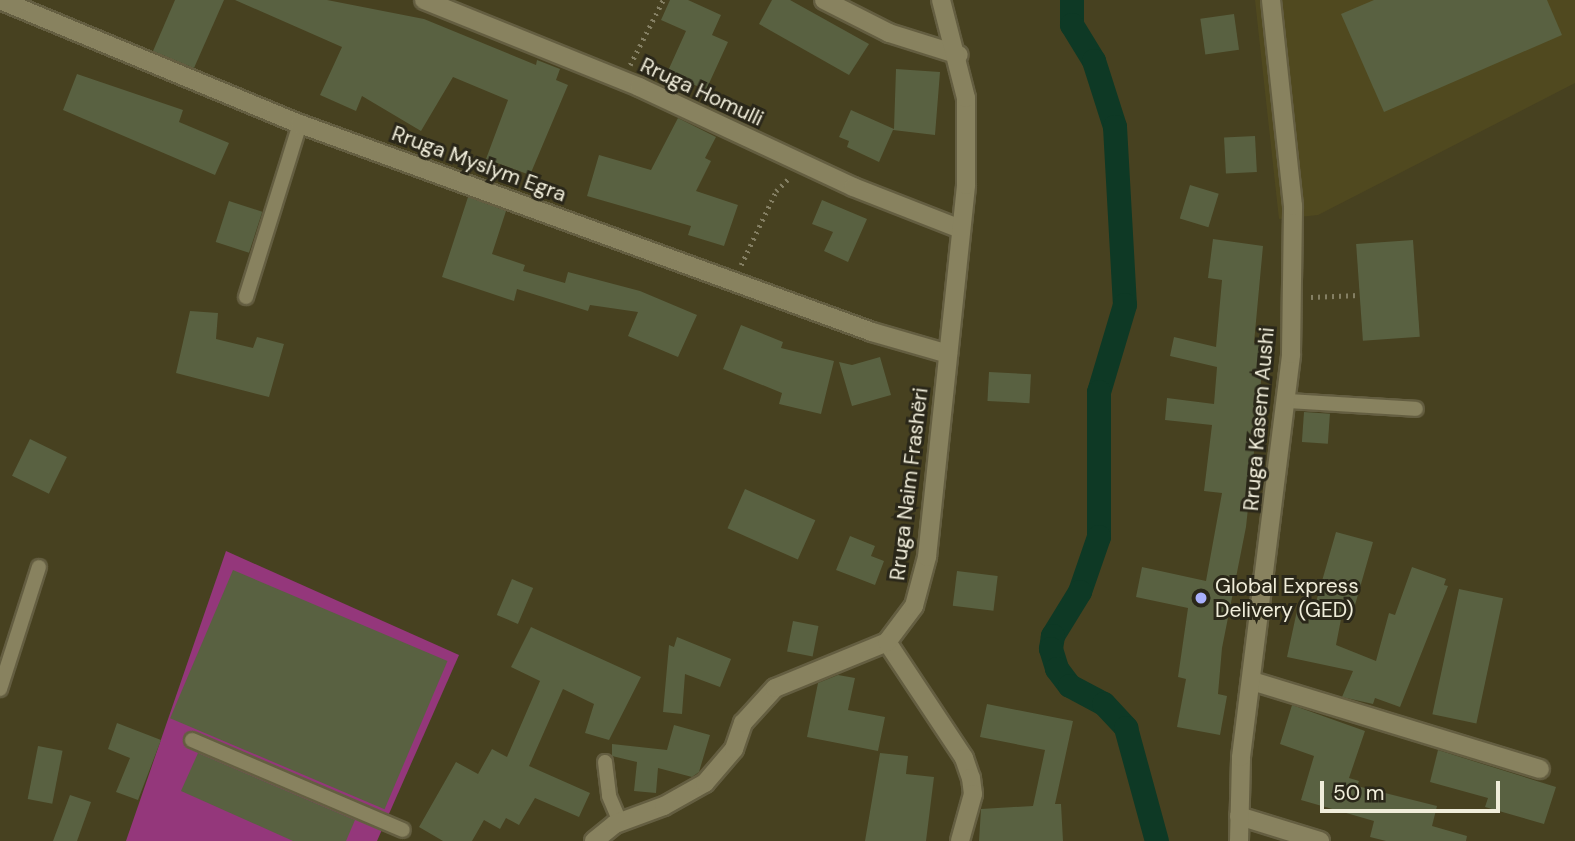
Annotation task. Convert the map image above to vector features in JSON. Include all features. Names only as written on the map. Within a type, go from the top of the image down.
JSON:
[{"type":"street","name":"Rruga Homulli","points":[[424,0],[622,80],[802,163],[960,229]]},
{"type":"street","points":[[824,0],[889,33],[959,55]]},
{"type":"street","name":"Rruga Naim Frashëri","points":[[887,642],[914,606],[921,586],[960,229],[967,142],[967,98],[959,55],[941,0]]},
{"type":"street","name":"Rruga Kasem Aushi","points":[[1239,841],[1241,757],[1287,401],[1293,206],[1271,0]]},
{"type":"street","name":"Rruga Myslym Egra","points":[[0,1],[300,124],[736,279],[872,332],[948,354]]},
{"type":"street","points":[[594,841],[620,822],[664,806],[705,783],[734,749],[743,723],[779,684],[887,642],[964,758],[973,794],[960,841]]},
{"type":"street","points":[[1252,681],[1540,769]]},
{"type":"street","points":[[1239,816],[1320,841]]},
{"type":"lane","points":[[246,296],[300,124]]},
{"type":"lane","points":[[1287,401],[1416,409]]},
{"type":"lane","points":[[0,689],[39,567]]},
{"type":"lane","points":[[192,740],[403,831]]},
{"type":"lane","points":[[605,762],[608,796],[620,822]]},
{"type":"path","points":[[622,80],[663,0]]},
{"type":"path","points":[[736,279],[751,238],[776,191],[802,163]]},
{"type":"path","points":[[1324,297],[1359,295]]},
{"type":"shaded area","points":[[1255,0],[1575,0],[1575,83],[1318,215],[1279,219]]},
{"type":"shaded area","points":[[226,551],[459,655],[377,841],[126,841]]},
{"type":"building","points":[[175,0],[224,0],[194,68],[153,51]]},
{"type":"building","points":[[235,0],[327,0],[424,19],[536,65],[537,60],[560,69],[556,80],[568,85],[530,175],[486,159],[508,100],[453,77],[421,131],[362,96],[356,111],[320,95],[342,47]]},
{"type":"building","points":[[670,0],[688,0],[721,15],[712,35],[728,42],[706,90],[667,73],[686,31],[661,20]]},
{"type":"building","points":[[772,0],[790,0],[869,44],[849,75],[759,24]]},
{"type":"building","points":[[1374,0],[1547,0],[1562,35],[1384,112],[1341,14]]},
{"type":"building","points":[[1234,14],[1239,50],[1205,54],[1200,19]]},
{"type":"building","points":[[896,69],[940,72],[935,135],[893,130],[879,162],[847,147],[849,141],[839,137],[851,110],[894,129]]},
{"type":"building","points":[[77,74],[183,110],[179,122],[229,143],[215,175],[63,110]]},
{"type":"building","points":[[678,118],[716,137],[705,158],[711,161],[696,191],[738,205],[724,246],[688,235],[691,226],[587,196],[599,155],[651,170]]},
{"type":"building","points":[[1255,136],[1257,172],[1226,174],[1224,138]]},
{"type":"building","points":[[1190,185],[1219,194],[1208,227],[1180,218]]},
{"type":"building","points":[[468,197],[506,211],[492,254],[525,265],[523,271],[565,283],[568,272],[640,291],[697,315],[678,357],[628,336],[638,312],[590,305],[588,311],[517,289],[514,301],[442,277]]},
{"type":"building","points":[[822,200],[867,219],[848,262],[824,251],[833,232],[812,224]]},
{"type":"building","points":[[229,201],[262,212],[249,253],[216,242]]},
{"type":"building","points":[[1213,239],[1263,246],[1254,343],[1264,344],[1259,405],[1246,527],[1222,648],[1218,694],[1227,696],[1220,735],[1177,727],[1186,679],[1178,677],[1188,608],[1136,597],[1142,567],[1206,581],[1222,493],[1204,491],[1212,425],[1165,420],[1167,398],[1214,404],[1217,367],[1170,356],[1174,337],[1216,347],[1222,280],[1208,278]]},
{"type":"building","points":[[1413,240],[1420,337],[1363,341],[1356,244]]},
{"type":"building","points":[[190,311],[218,313],[216,339],[253,348],[257,337],[284,344],[269,397],[176,373]]},
{"type":"building","points":[[741,325],[783,342],[781,348],[834,361],[821,414],[779,404],[782,393],[723,369]]},
{"type":"building","points":[[880,357],[891,395],[852,406],[839,362],[852,365]]},
{"type":"building","points":[[989,372],[1031,374],[1029,403],[987,401]]},
{"type":"building","points":[[1304,412],[1330,414],[1328,444],[1302,442]]},
{"type":"building","points":[[30,439],[67,457],[49,494],[12,476]]},
{"type":"building","points":[[745,489],[815,520],[798,560],[728,528]]},
{"type":"building","points":[[1336,532],[1373,542],[1353,612],[1343,609],[1336,645],[1376,661],[1389,613],[1395,615],[1412,567],[1446,579],[1444,585],[1448,586],[1400,707],[1375,698],[1373,704],[1342,697],[1353,671],[1287,657],[1298,606],[1314,609]]},
{"type":"building","points":[[850,536],[875,546],[871,556],[884,561],[875,585],[836,570]]},
{"type":"building","points":[[233,570],[447,661],[385,809],[170,718]]},
{"type":"building","points":[[957,571],[998,576],[993,611],[953,606]]},
{"type":"building","points":[[512,579],[533,588],[518,624],[497,615]]},
{"type":"building","points":[[1459,589],[1503,598],[1476,724],[1432,714]]},
{"type":"building","points":[[793,621],[819,626],[813,656],[787,651]]},
{"type":"building","points":[[531,627],[641,677],[609,740],[585,733],[594,704],[563,689],[529,766],[590,793],[579,817],[535,798],[519,825],[506,818],[500,829],[484,820],[472,841],[443,841],[419,827],[456,762],[478,774],[492,749],[507,757],[540,681],[511,667]]},
{"type":"building","points":[[677,637],[731,659],[720,687],[685,674],[682,714],[663,712],[669,645],[674,647]]},
{"type":"building","points":[[838,675],[855,678],[848,710],[885,717],[878,751],[807,737],[818,683]]},
{"type":"building","points":[[987,704],[1073,721],[1055,804],[1061,804],[1063,841],[979,841],[981,809],[1033,806],[1045,750],[980,737]]},
{"type":"building","points":[[1292,705],[1365,731],[1349,778],[1359,781],[1357,786],[1437,806],[1432,826],[1467,836],[1466,841],[1386,841],[1370,837],[1374,821],[1301,800],[1314,756],[1280,744]]},
{"type":"building","points":[[117,723],[161,740],[138,800],[116,792],[130,758],[108,749]]},
{"type":"building","points":[[674,725],[710,735],[699,772],[692,777],[658,768],[656,793],[634,791],[637,762],[612,756],[612,744],[667,750]]},
{"type":"building","points":[[38,746],[63,751],[52,804],[28,799]]},
{"type":"building","points":[[1438,750],[1556,787],[1544,824],[1485,807],[1488,798],[1430,782]]},
{"type":"building","points":[[198,753],[355,820],[346,841],[293,841],[181,791]]},
{"type":"building","points":[[880,753],[908,756],[906,774],[934,777],[926,841],[865,841]]},
{"type":"building","points":[[70,795],[91,802],[77,841],[53,841]]},
{"type":"waterway","points":[[1072,0],[1072,25],[1094,61],[1115,127],[1125,305],[1099,392],[1099,537],[1080,592],[1053,636],[1051,649],[1057,669],[1070,686],[1104,704],[1126,728],[1157,841]]},
{"type":"place","name":"Global Express Delivery (GED)","points":[[1201,598]]}]
